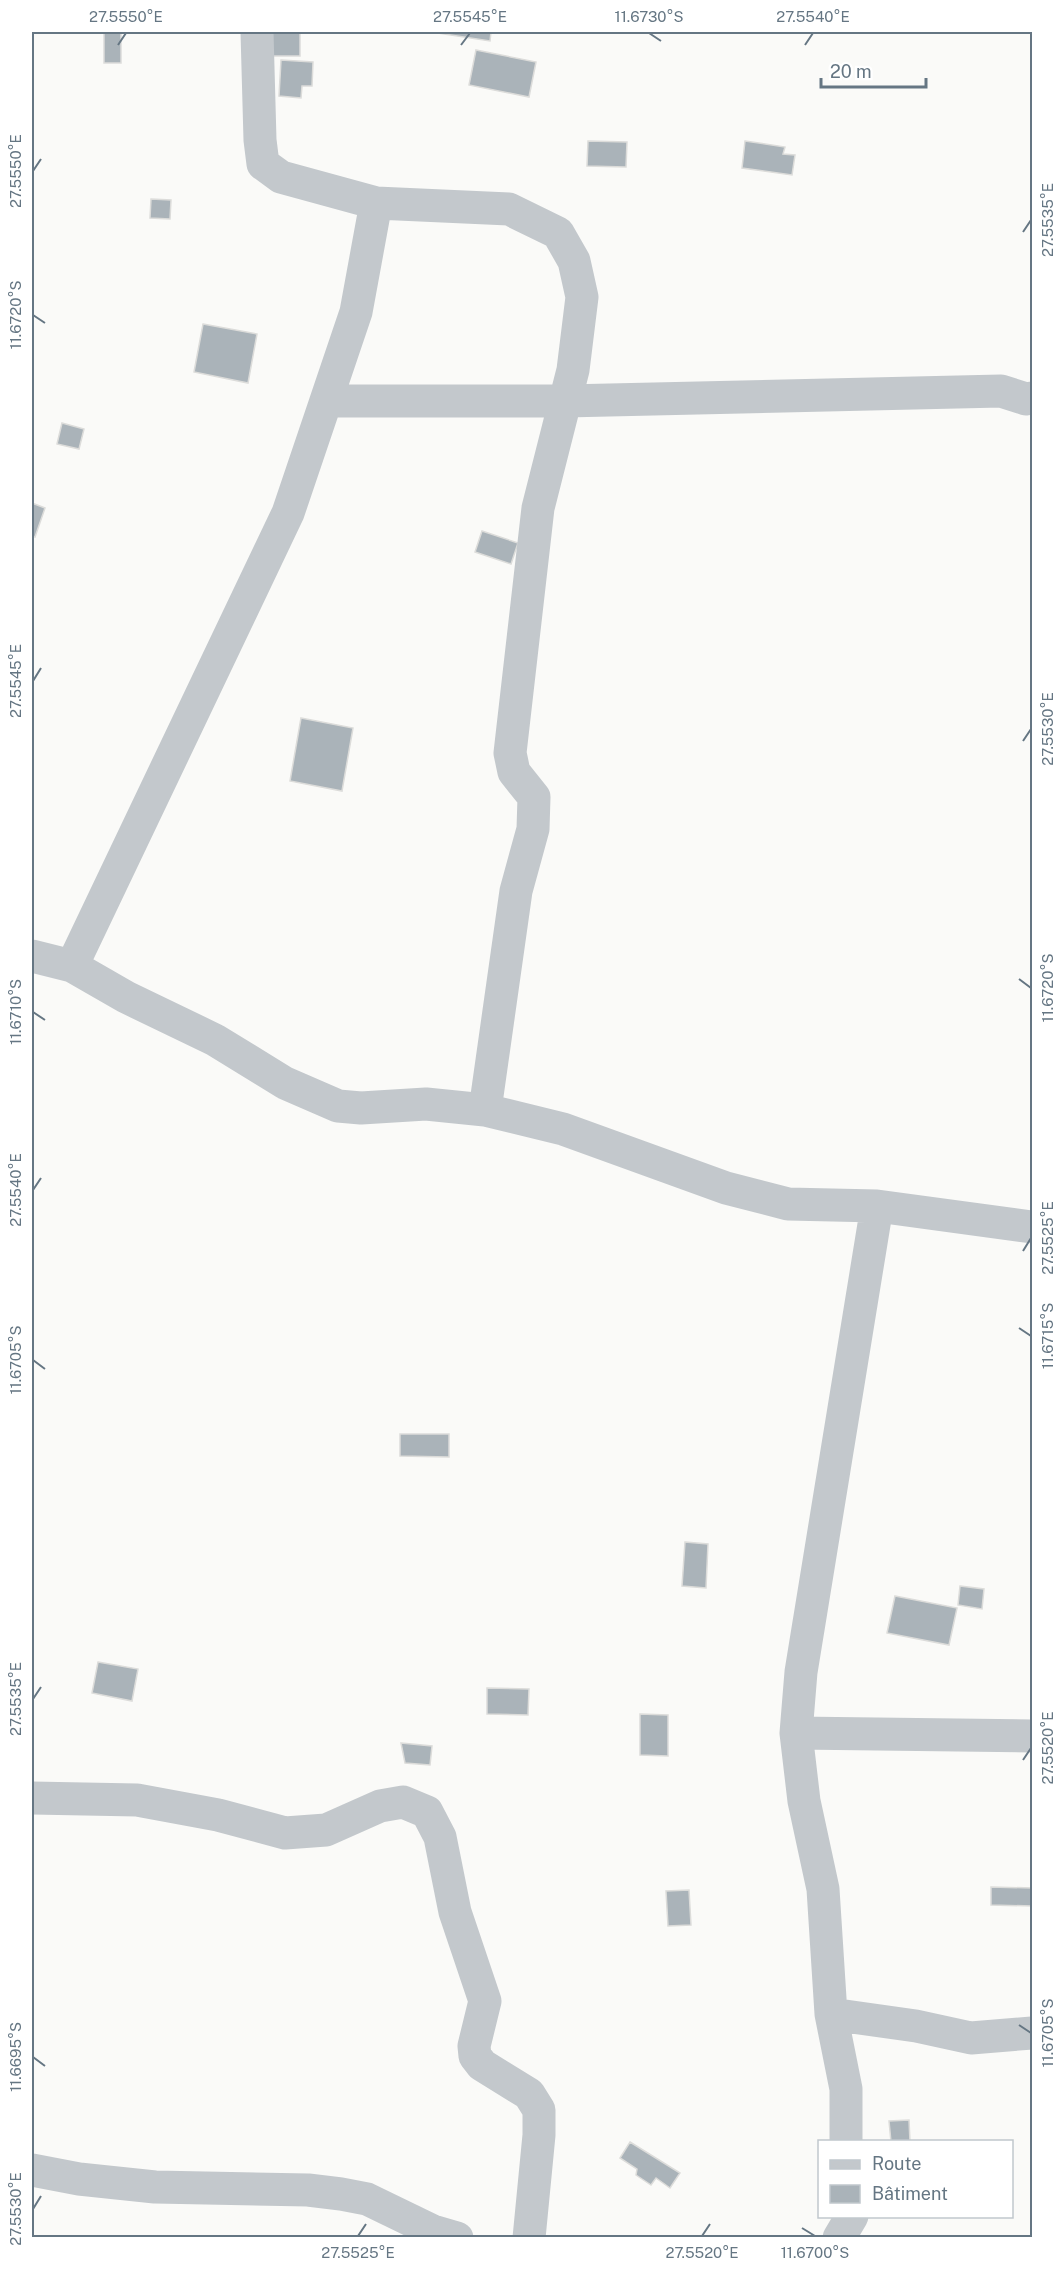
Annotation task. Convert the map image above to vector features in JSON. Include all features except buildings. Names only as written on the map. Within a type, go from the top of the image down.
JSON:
[{"type":"street","points":[[257,32],[260,140],[263,164],[281,177],[376,203],[509,209],[558,233],[574,261],[582,297],[573,370],[538,508],[510,753],[514,772],[534,797],[533,829],[516,891],[485,1110]]},
{"type":"street","points":[[72,966],[288,513],[356,312],[376,203]]},
{"type":"street","points":[[326,401],[565,401],[1001,391],[1026,399],[1032,398]]},
{"type":"street","points":[[32,956],[72,966],[126,997],[215,1040],[285,1083],[338,1106],[361,1108],[417,1104],[485,1110],[563,1130],[687,1174],[757,1197],[788,1204],[877,1206],[1032,1227]]},
{"type":"street","points":[[846,2140],[846,2089],[831,2014],[824,1889],[804,1801],[796,1733],[801,1672],[877,1206]]},
{"type":"street","points":[[796,1733],[1032,1736]]},
{"type":"street","points":[[32,1798],[137,1800],[218,1815],[285,1833],[326,1830],[380,1806],[403,1802],[427,1812],[440,1837],[455,1912],[485,2001],[474,2046],[475,2056],[482,2065],[530,2094],[539,2110],[539,2135],[529,2238]]},
{"type":"street","points":[[831,2014],[916,2026],[971,2038],[1032,2033]]},
{"type":"street","points":[[32,2170],[79,2179],[155,2187],[308,2190],[341,2194],[367,2199],[433,2231],[457,2238]]},
{"type":"street","points":[[839,2238],[851,2218]]}]
